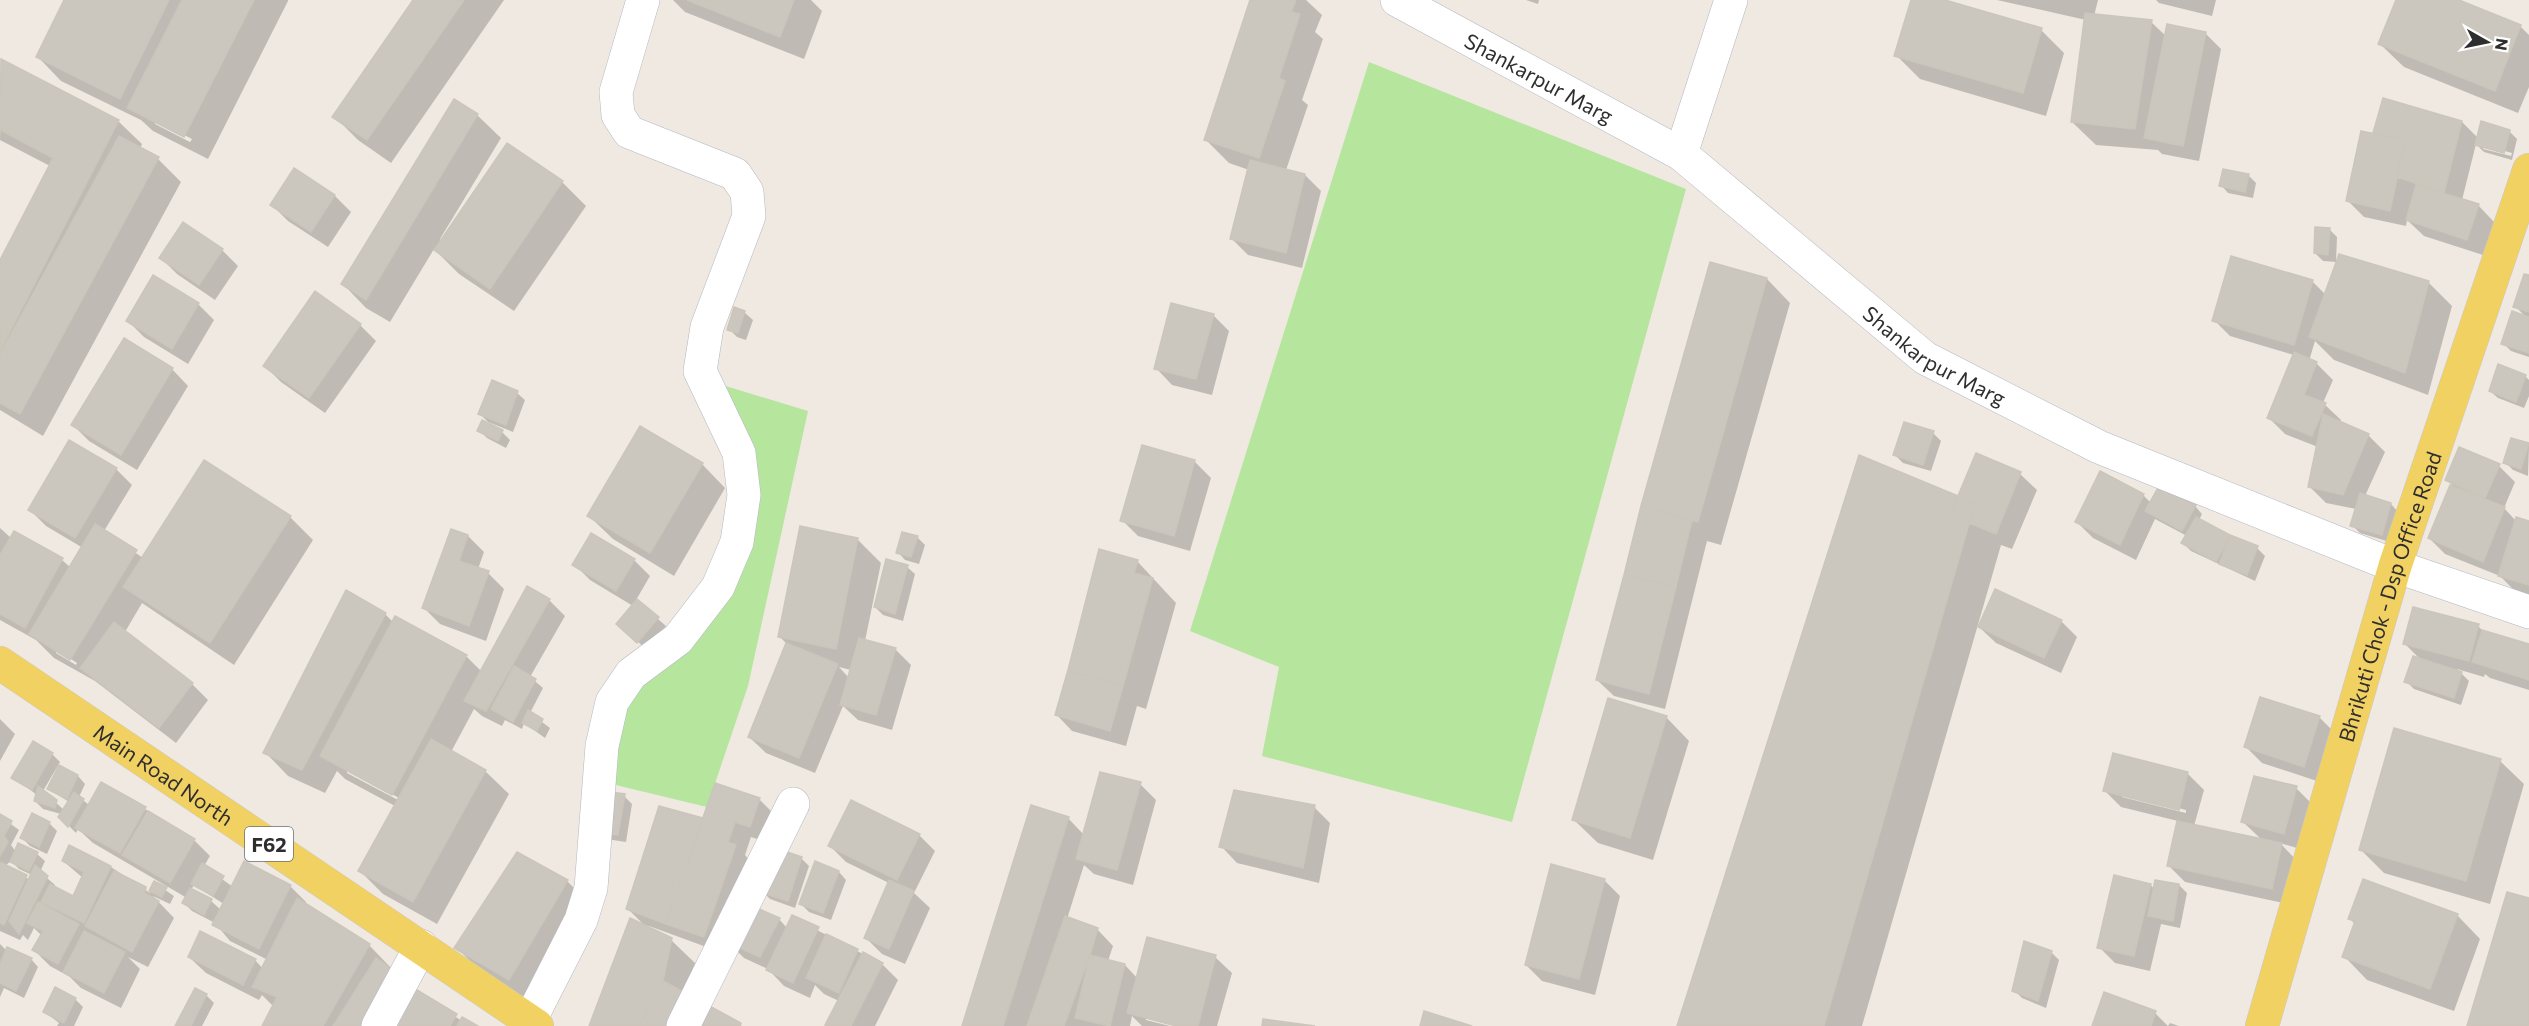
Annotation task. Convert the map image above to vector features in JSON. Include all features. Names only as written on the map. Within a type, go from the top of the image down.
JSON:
[{"type":"main road","name":"Bhrikuti Chok - Dsp Office Road","points":[[2262,1026],[2396,566],[2529,170]]},
{"type":"main road","name":"Main Road North","points":[[0,663],[533,1024]]},
{"type":"street","points":[[533,1024],[581,920],[591,888],[602,746],[612,702],[631,674],[678,639],[718,587],[737,542],[744,495],[739,453],[700,371],[707,327],[750,216],[747,192],[735,174],[629,132],[618,115],[616,92],[644,0]]},
{"type":"street","name":"Shankarpur Marg","points":[[1397,0],[1681,154],[1925,358],[2099,447],[2396,566],[2529,612]]},
{"type":"street","points":[[1681,154],[1731,0]]},
{"type":"street","points":[[683,1026],[793,804]]},
{"type":"street","points":[[378,1026],[421,946]]},
{"type":"green space","points":[[1369,62],[1686,189],[1512,822],[1262,756],[1279,667],[1190,631]]},
{"type":"green space","points":[[706,380],[808,411],[748,686],[707,807],[595,780],[604,728],[721,577],[737,510]]},
{"type":"building","points":[[64,0],[169,0],[120,99],[36,57]]},
{"type":"building","points":[[182,0],[254,0],[184,137],[127,108]]},
{"type":"building","points":[[413,0],[464,0],[367,140],[332,117]]},
{"type":"building","points":[[687,0],[794,0],[780,37]]},
{"type":"building","points":[[1250,0],[1296,0],[1291,12],[1300,14],[1279,78],[1285,81],[1259,158],[1204,140]]},
{"type":"building","points":[[1911,0],[1945,0],[2042,28],[2023,93],[1894,56]]},
{"type":"building","points":[[2396,0],[2459,0],[2521,25],[2495,91],[2378,44]]},
{"type":"building","points":[[2085,13],[2152,20],[2135,129],[2071,122]]},
{"type":"building","points":[[2167,24],[2206,32],[2183,146],[2144,138]]},
{"type":"building","points":[[1,59],[119,120],[0,351],[0,260],[53,158],[0,130]]},
{"type":"building","points":[[2383,98],[2462,121],[2444,193],[2397,177],[2405,140],[2373,133]]},
{"type":"building","points":[[454,99],[478,114],[366,300],[341,284]]},
{"type":"building","points":[[2481,121],[2510,130],[2504,153],[2475,145]]},
{"type":"building","points":[[2361,131],[2405,140],[2390,211],[2346,201]]},
{"type":"building","points":[[119,136],[159,157],[20,414],[0,403],[0,354]]},
{"type":"building","points":[[507,143],[563,181],[490,289],[434,250]]},
{"type":"building","points":[[1250,160],[1305,174],[1286,253],[1230,239]]},
{"type":"building","points":[[294,168],[335,195],[311,232],[270,205]]},
{"type":"building","points":[[2223,169],[2249,174],[2245,192],[2219,186]]},
{"type":"building","points":[[2416,185],[2479,204],[2467,240],[2406,220]]},
{"type":"building","points":[[183,222],[223,249],[199,285],[159,258]]},
{"type":"building","points":[[2315,227],[2330,228],[2328,255],[2314,253]]},
{"type":"building","points":[[2339,254],[2429,281],[2405,373],[2309,337]]},
{"type":"building","points":[[2231,256],[2313,280],[2294,345],[2212,321]]},
{"type":"building","points":[[1710,262],[1767,278],[1698,522],[1641,506]]},
{"type":"building","points":[[2524,274],[2529,275],[2529,312],[2513,307]]},
{"type":"building","points":[[153,275],[199,303],[172,349],[126,321]]},
{"type":"building","points":[[315,291],[361,324],[309,398],[263,366]]},
{"type":"building","points":[[1171,303],[1214,314],[1196,379],[1154,369]]},
{"type":"building","points":[[734,307],[745,311],[738,333],[727,330]]},
{"type":"building","points":[[2512,311],[2529,317],[2529,353],[2501,344]]},
{"type":"building","points":[[124,338],[173,368],[121,455],[71,425]]},
{"type":"building","points":[[2294,352],[2317,362],[2304,395],[2326,403],[2312,436],[2267,418]]},
{"type":"building","points":[[2498,364],[2526,375],[2516,402],[2489,391]]},
{"type":"building","points":[[492,380],[518,391],[506,425],[478,414]]},
{"type":"building","points":[[2323,414],[2369,434],[2343,495],[2308,487]]},
{"type":"building","points":[[482,420],[503,430],[498,441],[477,431]]},
{"type":"building","points":[[1904,422],[1934,431],[1923,465],[1893,455]]},
{"type":"building","points":[[640,426],[703,463],[650,553],[587,516]]},
{"type":"building","points":[[2511,438],[2529,443],[2521,469],[2503,463]]},
{"type":"building","points":[[69,440],[117,468],[75,538],[28,510]]},
{"type":"building","points":[[1142,445],[1195,460],[1174,536],[1120,521]]},
{"type":"building","points":[[2459,447],[2500,464],[2485,498],[2445,480]]},
{"type":"building","points":[[1976,453],[2021,472],[1996,534],[1950,515]]},
{"type":"building","points":[[1859,455],[1975,503],[1824,1026],[1677,1026]]},
{"type":"building","points":[[204,460],[291,516],[210,643],[123,587]]},
{"type":"building","points":[[2100,471],[2144,494],[2120,545],[2075,522]]},
{"type":"building","points":[[2450,485],[2505,507],[2483,562],[2428,538]]},
{"type":"building","points":[[2159,486],[2196,505],[2182,531],[2145,511]]},
{"type":"building","points":[[2360,493],[2391,503],[2382,535],[2350,526]]},
{"type":"building","points":[[1641,506],[1692,520],[1676,587],[1624,575]]},
{"type":"building","points":[[2196,517],[2230,535],[2216,562],[2181,543]]},
{"type":"building","points":[[2516,517],[2529,521],[2529,585],[2498,576]]},
{"type":"building","points":[[95,524],[137,550],[70,660],[29,634]]},
{"type":"building","points":[[800,526],[858,538],[836,649],[778,637]]},
{"type":"building","points":[[451,529],[468,535],[459,561],[489,571],[469,626],[422,608]]},
{"type":"building","points":[[14,531],[63,558],[25,628],[0,614],[0,555]]},
{"type":"building","points":[[902,532],[918,536],[911,557],[896,553]]},
{"type":"building","points":[[591,533],[635,559],[616,591],[572,565]]},
{"type":"building","points":[[2230,535],[2258,546],[2247,575],[2219,564]]},
{"type":"building","points":[[1099,549],[1138,560],[1134,573],[1153,578],[1123,686],[1068,670]]},
{"type":"building","points":[[886,559],[908,565],[895,614],[874,607]]},
{"type":"building","points":[[1624,575],[1676,587],[1649,694],[1596,680]]},
{"type":"building","points":[[527,586],[550,599],[486,711],[464,701]]},
{"type":"building","points":[[1995,589],[2062,620],[2044,658],[1978,627]]},
{"type":"building","points":[[346,590],[386,613],[302,770],[263,753]]},
{"type":"building","points":[[637,599],[659,617],[637,643],[616,624]]},
{"type":"building","points":[[2413,607],[2479,624],[2469,661],[2403,644]]},
{"type":"building","points":[[395,616],[467,655],[392,795],[320,756]]},
{"type":"building","points":[[114,622],[193,683],[159,728],[80,668]]},
{"type":"building","points":[[2482,630],[2529,644],[2529,680],[2472,662]]},
{"type":"building","points":[[859,638],[896,648],[876,715],[840,705]]},
{"type":"building","points":[[786,643],[838,664],[799,758],[748,737]]},
{"type":"building","points":[[2413,656],[2462,672],[2454,698],[2404,682]]},
{"type":"building","points":[[514,666],[536,679],[513,722],[491,709]]},
{"type":"building","points":[[1068,670],[1123,686],[1110,731],[1055,715]]},
{"type":"building","points":[[2260,697],[2320,716],[2304,767],[2244,747]]},
{"type":"building","points":[[1608,698],[1667,716],[1630,838],[1572,820]]},
{"type":"building","points":[[528,710],[543,719],[537,731],[522,723]]},
{"type":"building","points":[[2394,728],[2501,759],[2466,881],[2359,850]]},
{"type":"building","points":[[431,739],[486,770],[413,902],[358,871]]},
{"type":"building","points":[[33,741],[53,753],[32,790],[11,778]]},
{"type":"building","points":[[2113,753],[2188,772],[2179,810],[2103,791]]},
{"type":"building","points":[[59,765],[78,775],[67,799],[47,789]]},
{"type":"building","points":[[1100,772],[1141,782],[1117,870],[1076,859]]},
{"type":"building","points":[[2254,776],[2297,786],[2284,834],[2241,822]]},
{"type":"building","points":[[101,782],[146,807],[120,853],[75,828]]},
{"type":"building","points":[[715,783],[760,798],[750,827],[735,822],[728,842],[736,845],[704,937],[666,924]]},
{"type":"building","points":[[38,786],[57,800],[55,808],[34,801]]},
{"type":"building","points":[[1234,790],[1315,805],[1303,868],[1219,847]]},
{"type":"building","points":[[602,791],[625,794],[618,835],[596,832]]},
{"type":"building","points":[[74,792],[84,799],[68,827],[58,817]]},
{"type":"building","points":[[851,800],[920,834],[897,880],[828,846]]},
{"type":"building","points":[[1031,805],[1069,817],[1003,1026],[962,1026]]},
{"type":"building","points":[[659,806],[703,818],[666,924],[626,909]]},
{"type":"building","points":[[148,811],[195,839],[170,883],[122,855]]},
{"type":"building","points":[[32,813],[50,822],[39,847],[20,838]]},
{"type":"building","points":[[0,814],[12,821],[4,836],[8,842],[0,856]]},
{"type":"building","points":[[2177,821],[2282,843],[2272,889],[2167,866]]},
{"type":"building","points":[[18,843],[38,852],[29,871],[10,862]]},
{"type":"building","points":[[69,845],[111,866],[84,923],[41,902],[50,884],[73,896],[84,872],[62,861]]},
{"type":"building","points":[[775,848],[802,857],[788,901],[760,892]]},
{"type":"building","points":[[517,852],[568,880],[509,980],[454,948]]},
{"type":"building","points":[[244,861],[291,885],[259,949],[212,925]]},
{"type":"building","points":[[815,861],[839,871],[823,913],[799,904]]},
{"type":"building","points":[[0,862],[27,875],[4,925],[0,923]]},
{"type":"building","points":[[202,863],[224,876],[213,896],[191,884]]},
{"type":"building","points":[[1551,864],[1605,879],[1579,979],[1525,965]]},
{"type":"building","points":[[35,865],[48,876],[19,934],[9,921]]},
{"type":"building","points":[[114,871],[146,887],[145,893],[159,901],[132,952],[85,926]]},
{"type":"building","points":[[2114,875],[2151,884],[2134,956],[2097,948]]},
{"type":"building","points":[[2363,879],[2458,914],[2430,989],[2342,957],[2355,921],[2348,919]]},
{"type":"building","points":[[889,880],[914,891],[889,949],[864,938]]},
{"type":"building","points":[[2155,880],[2179,884],[2173,921],[2148,916]]},
{"type":"building","points":[[154,881],[167,887],[162,897],[149,891]]},
{"type":"building","points":[[190,888],[212,899],[204,915],[182,903]]},
{"type":"building","points":[[2507,892],[2529,898],[2529,1026],[2467,1026]]},
{"type":"building","points":[[297,898],[370,944],[323,1026],[262,1026],[277,997],[252,987]]},
{"type":"building","points":[[38,902],[79,924],[58,964],[32,950],[43,931],[27,923]]},
{"type":"building","points":[[745,903],[780,918],[760,957],[726,942]]},
{"type":"building","points":[[792,915],[819,927],[793,983],[766,970]]},
{"type":"building","points":[[1065,916],[1098,928],[1090,955],[1064,1026],[1027,1026]]},
{"type":"building","points":[[630,918],[672,938],[663,981],[639,1026],[589,1026]]},
{"type":"building","points":[[84,931],[125,952],[104,993],[63,972]]},
{"type":"building","points":[[200,931],[256,959],[243,985],[188,957]]},
{"type":"building","points":[[826,934],[858,949],[839,993],[806,978]]},
{"type":"building","points":[[1147,937],[1216,955],[1198,1026],[1176,1026],[1127,1013]]},
{"type":"building","points":[[2024,941],[2052,951],[2038,1001],[2012,991]]},
{"type":"building","points":[[7,947],[32,958],[16,991],[0,983],[0,964]]},
{"type":"building","points":[[863,952],[883,963],[851,1026],[825,1025]]},
{"type":"building","points":[[1090,955],[1125,964],[1110,1026],[1075,1018]]},
{"type":"building","points":[[376,958],[395,971],[360,1026],[333,1026]]},
{"type":"building","points":[[663,981],[741,1023],[740,1026],[639,1026]]},
{"type":"building","points":[[55,987],[76,998],[64,1023],[43,1012]]},
{"type":"building","points":[[412,987],[457,1014],[450,1026],[389,1026]]},
{"type":"building","points":[[195,988],[207,994],[191,1026],[175,1026]]},
{"type":"building","points":[[2104,992],[2156,1011],[2151,1026],[2092,1026]]},
{"type":"building","points":[[1424,1011],[1472,1026],[1420,1026]]},
{"type":"building","points":[[462,1017],[478,1026],[457,1026]]},
{"type":"building","points":[[1263,1019],[1315,1026],[1262,1026]]}]
